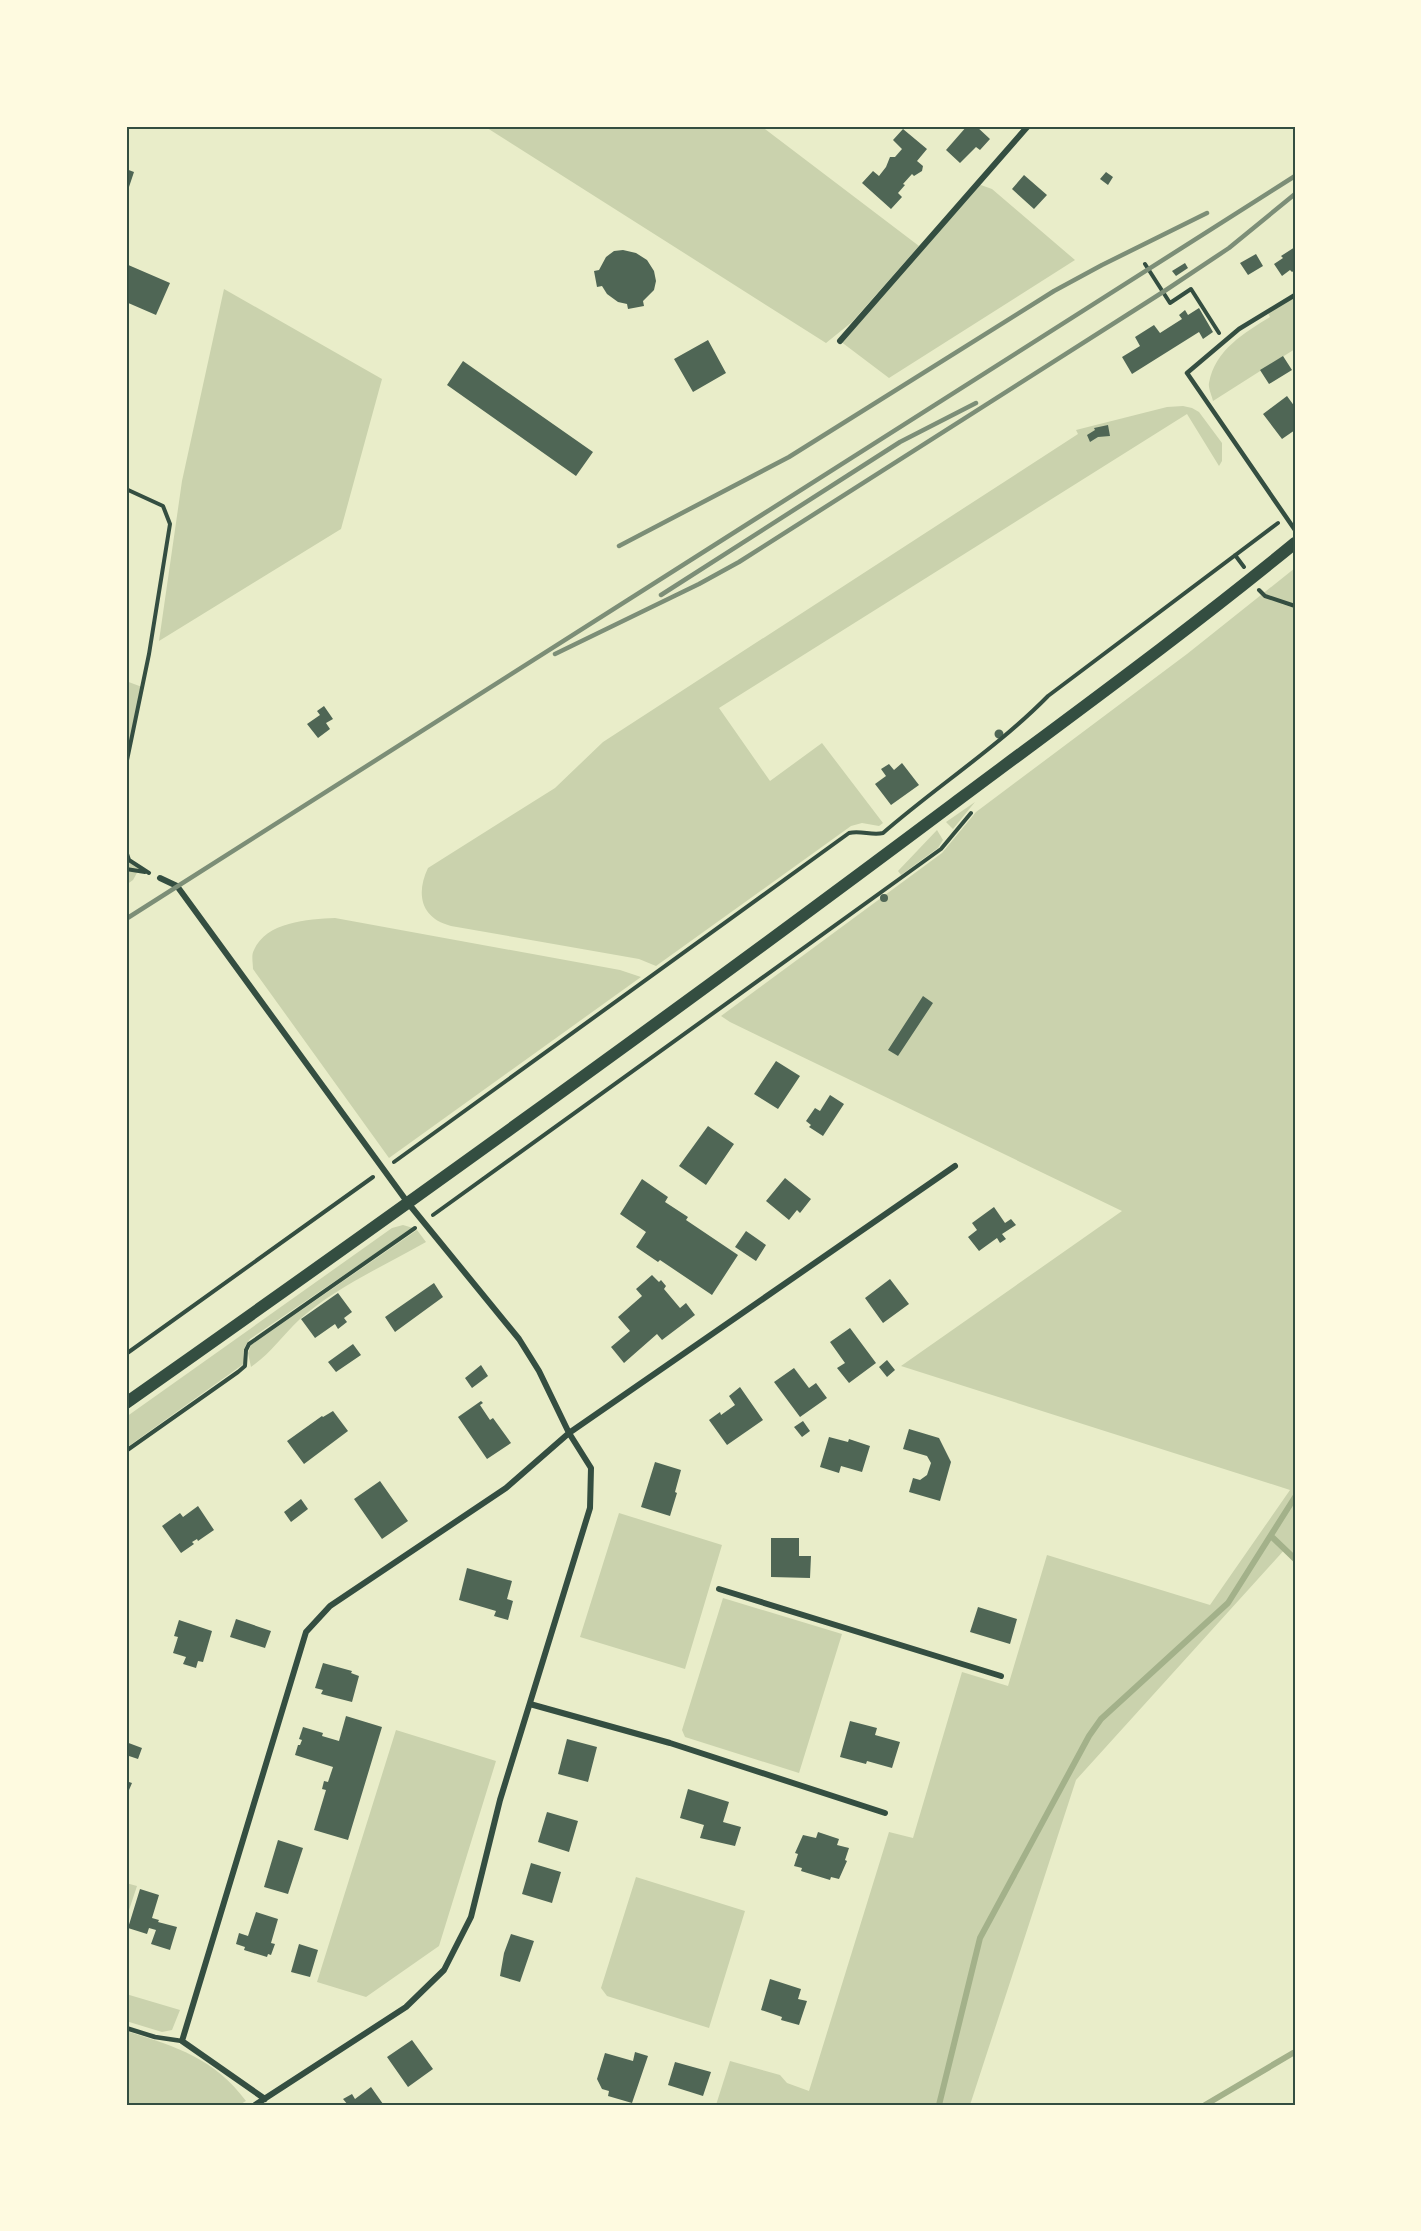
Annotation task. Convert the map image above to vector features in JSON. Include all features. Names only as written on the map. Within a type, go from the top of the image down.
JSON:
[{"type":"main road","points":[[126,1403],[408,1203],[870,866],[1139,665],[1295,543]]},
{"type":"street","points":[[840,341],[1028,126]]},
{"type":"street","points":[[160,878],[177,886],[408,1203],[519,1340],[538,1371],[569,1433],[591,1468],[590,1508],[500,1800],[471,1917],[444,1970],[406,2007],[255,2105]]},
{"type":"street","points":[[265,2099],[182,2041],[306,1632],[330,1606],[506,1488],[569,1433],[955,1166]]},
{"type":"street","points":[[719,1589],[1001,1676]]},
{"type":"street","points":[[530,1704],[670,1743],[885,1813]]},
{"type":"lane","points":[[1295,295],[1239,329],[1187,373],[1295,530]]},
{"type":"lane","points":[[126,2028],[155,2037],[182,2041]]},
{"type":"path","points":[[1145,264],[1170,303],[1191,289],[1224,342]]},
{"type":"path","points":[[126,489],[164,506],[170,524],[149,654],[126,765]]},
{"type":"path","points":[[126,1354],[849,833],[859,831],[877,835],[883,833],[922,800],[1018,727],[1048,696],[1286,517]]},
{"type":"path","points":[[1260,591],[1275,600],[1295,606]]},
{"type":"path","points":[[126,1451],[245,1366],[246,1350],[249,1344],[858,910],[941,849],[949,838]]},
{"type":"path","points":[[126,851],[129,860],[160,878]]},
{"type":"path","points":[[126,869],[148,873]]},
{"type":"green space","points":[[484,126],[761,126],[919,246],[852,322],[826,343]]},
{"type":"green space","points":[[978,184],[992,189],[1075,260],[889,378],[840,341]]},
{"type":"green space","points":[[224,289],[382,379],[341,529],[159,641],[182,481]]},
{"type":"green space","points":[[1295,295],[1295,349],[1213,401],[1209,383],[1217,361],[1241,336],[1270,317],[1268,313]]},
{"type":"green space","points":[[1183,406],[1199,412],[1222,443],[1222,461],[1219,466],[1187,414],[719,708],[770,781],[822,743],[883,823],[879,826],[862,823],[851,826],[656,966],[639,959],[451,926],[433,917],[427,911],[423,903],[422,886],[428,868],[555,788],[603,742],[1078,434],[1076,430],[1167,407]]},
{"type":"green space","points":[[1295,568],[1295,1555],[1286,1548],[1076,1780],[970,2105],[716,2105],[730,2061],[780,2075],[787,2083],[809,2091],[889,1832],[913,1838],[962,1672],[1008,1686],[1047,1555],[1210,1605],[1290,1490],[901,1366],[1122,1211],[721,1016],[942,853],[976,812],[1187,654]]},
{"type":"green space","points":[[126,681],[142,687],[126,765]]},
{"type":"green space","points":[[975,802],[953,829],[946,822]]},
{"type":"green space","points":[[937,830],[943,840],[938,848],[901,875],[898,871]]},
{"type":"green space","points":[[126,851],[129,860],[147,872],[138,871],[133,880],[126,885]]},
{"type":"green space","points":[[335,918],[620,970],[641,977],[389,1158],[253,969],[253,952],[268,933],[301,921]]},
{"type":"green space","points":[[403,1225],[413,1228],[250,1339],[244,1351],[245,1363],[126,1448],[126,1417],[392,1228]]},
{"type":"green space","points":[[417,1230],[426,1242],[314,1307],[251,1367],[248,1353],[251,1345]]},
{"type":"green space","points":[[619,1513],[722,1545],[685,1669],[580,1637]]},
{"type":"green space","points":[[723,1598],[842,1634],[799,1773],[685,1737],[682,1730]]},
{"type":"green space","points":[[396,1730],[496,1761],[439,1946],[366,1997],[317,1982]]},
{"type":"green space","points":[[636,1877],[745,1911],[709,2028],[607,1996],[601,1988]]},
{"type":"green space","points":[[126,1883],[137,1886],[126,1919]]},
{"type":"green space","points":[[126,1994],[180,2010],[172,2030],[162,2032],[126,2021]]},
{"type":"green space","points":[[126,2031],[177,2048],[207,2064],[234,2086],[246,2101],[239,2105],[126,2105]]},
{"type":"building","points":[[967,126],[976,126],[990,139],[980,150],[976,147],[960,163],[946,150]]},
{"type":"building","points":[[903,129],[927,149],[917,161],[923,166],[922,171],[914,176],[912,174],[903,184],[905,185],[898,193],[902,197],[891,209],[862,183],[873,171],[879,176],[890,157],[895,157],[902,149],[893,140]]},
{"type":"building","points":[[126,169],[134,172],[126,196]]},
{"type":"building","points":[[1106,172],[1113,177],[1108,185],[1100,179]]},
{"type":"building","points":[[1024,175],[1047,195],[1034,209],[1012,189]]},
{"type":"building","points":[[1295,247],[1295,270],[1292,272],[1290,270],[1282,276],[1274,264],[1283,258],[1281,256]]},
{"type":"building","points":[[623,250],[636,253],[647,260],[654,271],[656,281],[654,290],[643,301],[644,306],[628,309],[627,304],[618,302],[607,294],[602,286],[597,287],[594,271],[599,270],[606,257],[614,251]]},
{"type":"building","points":[[1256,254],[1263,266],[1248,275],[1240,263]]},
{"type":"building","points":[[1185,263],[1188,268],[1176,276],[1172,271]]},
{"type":"building","points":[[126,264],[170,283],[156,315],[126,302]]},
{"type":"building","points":[[1199,308],[1213,332],[1203,339],[1199,332],[1132,374],[1122,357],[1140,346],[1135,337],[1154,325],[1160,333],[1182,319],[1179,315],[1185,310],[1188,315]]},
{"type":"building","points":[[708,340],[726,373],[693,392],[674,359]]},
{"type":"building","points":[[1283,356],[1292,370],[1269,384],[1260,370]]},
{"type":"building","points":[[463,361],[593,452],[576,476],[447,385]]},
{"type":"building","points":[[1287,396],[1295,407],[1295,430],[1282,439],[1263,414]]},
{"type":"building","points":[[1108,425],[1110,436],[1098,437],[1090,442],[1087,435],[1095,430],[1094,428]]},
{"type":"building","points":[[324,706],[333,719],[326,723],[330,729],[318,738],[307,724],[320,715],[317,711]]},
{"type":"building","points":[[999,730],[1003,734],[999,738],[995,734]]},
{"type":"building","points":[[902,763],[919,785],[891,805],[875,784],[886,776],[881,769],[889,764],[894,770]]},
{"type":"building","points":[[884,894],[888,898],[884,902],[880,898]]},
{"type":"building","points":[[923,996],[933,1003],[898,1056],[888,1050]]},
{"type":"building","points":[[776,1061],[800,1076],[778,1109],[754,1094]]},
{"type":"building","points":[[830,1095],[844,1104],[823,1136],[809,1127],[811,1125],[806,1121],[815,1108],[820,1111]]},
{"type":"building","points":[[708,1126],[734,1144],[706,1185],[679,1166]]},
{"type":"building","points":[[785,1178],[811,1199],[800,1213],[797,1210],[789,1220],[766,1201]]},
{"type":"building","points":[[642,1179],[668,1197],[665,1202],[688,1217],[686,1220],[738,1255],[712,1295],[660,1260],[658,1262],[636,1247],[646,1232],[620,1214]]},
{"type":"building","points":[[994,1207],[1005,1223],[1011,1219],[1016,1225],[1002,1234],[1006,1239],[1000,1243],[997,1238],[979,1251],[968,1237],[977,1230],[972,1223]]},
{"type":"building","points":[[746,1231],[766,1245],[756,1261],[735,1247]]},
{"type":"building","points":[[652,1275],[659,1282],[661,1280],[666,1286],[664,1289],[680,1308],[686,1303],[695,1315],[662,1340],[657,1334],[624,1363],[611,1347],[630,1331],[618,1317],[642,1296],[636,1289]]},
{"type":"building","points":[[890,1279],[909,1304],[883,1323],[865,1298]]},
{"type":"building","points":[[434,1283],[443,1297],[395,1332],[385,1317]]},
{"type":"building","points":[[338,1293],[352,1312],[344,1318],[347,1322],[338,1329],[335,1324],[315,1338],[301,1319]]},
{"type":"building","points":[[850,1328],[876,1363],[849,1383],[837,1368],[845,1363],[830,1342]]},
{"type":"building","points":[[353,1344],[361,1355],[336,1372],[328,1362]]},
{"type":"building","points":[[887,1360],[895,1370],[887,1377],[879,1367]]},
{"type":"building","points":[[481,1365],[488,1376],[472,1388],[465,1378]]},
{"type":"building","points":[[794,1368],[809,1388],[816,1383],[827,1398],[800,1417],[774,1382]]},
{"type":"building","points":[[740,1387],[763,1420],[727,1445],[709,1420],[735,1405],[729,1396]]},
{"type":"building","points":[[481,1401],[483,1403],[480,1405],[490,1420],[493,1418],[511,1443],[487,1459],[458,1417]]},
{"type":"building","points":[[333,1411],[348,1431],[304,1464],[287,1441],[322,1416]]},
{"type":"building","points":[[803,1421],[810,1431],[802,1437],[794,1427]]},
{"type":"building","points":[[909,1429],[939,1438],[951,1462],[940,1501],[909,1492],[913,1478],[920,1480],[927,1475],[931,1463],[927,1456],[903,1449]]},
{"type":"building","points":[[829,1437],[848,1442],[849,1439],[870,1446],[862,1472],[841,1466],[839,1473],[820,1467]]},
{"type":"building","points":[[655,1462],[681,1470],[670,1516],[641,1507]]},
{"type":"building","points":[[380,1481],[408,1521],[382,1539],[354,1499]]},
{"type":"building","points":[[301,1499],[308,1509],[291,1522],[284,1512]]},
{"type":"building","points":[[198,1506],[214,1530],[198,1541],[197,1539],[192,1542],[194,1544],[181,1553],[162,1526],[180,1513],[183,1517]]},
{"type":"building","points":[[771,1538],[799,1538],[799,1556],[811,1556],[810,1578],[771,1577]]},
{"type":"building","points":[[467,1568],[512,1581],[507,1599],[513,1601],[508,1620],[494,1616],[496,1611],[459,1600]]},
{"type":"building","points":[[978,1607],[1017,1619],[1010,1644],[970,1632]]},
{"type":"building","points":[[236,1619],[271,1631],[265,1648],[230,1637]]},
{"type":"building","points":[[179,1620],[212,1631],[203,1662],[198,1661],[196,1668],[183,1664],[186,1657],[173,1653],[178,1637],[174,1636]]},
{"type":"building","points":[[323,1663],[352,1671],[351,1673],[359,1676],[352,1702],[321,1694],[323,1690],[315,1688]]},
{"type":"building","points":[[346,1716],[382,1727],[348,1840],[314,1830],[326,1790],[322,1789],[324,1781],[328,1782],[333,1767],[295,1755],[302,1740],[299,1739],[303,1727],[339,1741]]},
{"type":"building","points":[[850,1721],[877,1728],[875,1735],[900,1742],[892,1768],[840,1757]]},
{"type":"building","points":[[567,1739],[597,1747],[588,1782],[558,1774]]},
{"type":"building","points":[[126,1742],[142,1748],[138,1759],[126,1755]]},
{"type":"building","points":[[126,1781],[132,1783],[126,1797]]},
{"type":"building","points":[[688,1789],[729,1802],[723,1822],[741,1827],[735,1846],[700,1838],[704,1825],[680,1818]]},
{"type":"building","points":[[547,1812],[578,1821],[569,1852],[538,1842]]},
{"type":"building","points":[[818,1832],[839,1839],[837,1845],[849,1848],[845,1860],[847,1861],[839,1879],[831,1877],[830,1880],[801,1871],[802,1868],[794,1866],[798,1854],[795,1853],[803,1835],[816,1838]]},
{"type":"building","points":[[278,1840],[303,1848],[288,1894],[264,1887]]},
{"type":"building","points":[[531,1863],[561,1872],[552,1903],[522,1894]]},
{"type":"building","points":[[140,1889],[159,1895],[152,1918],[177,1927],[170,1950],[151,1944],[156,1930],[149,1928],[147,1934],[128,1928]]},
{"type":"building","points":[[256,1912],[278,1919],[271,1943],[275,1944],[271,1955],[268,1954],[267,1957],[244,1950],[245,1947],[236,1944],[239,1933],[248,1936]]},
{"type":"building","points":[[511,1934],[534,1941],[520,1982],[500,1976],[504,1953]]},
{"type":"building","points":[[299,1944],[318,1950],[310,1977],[291,1972]]},
{"type":"building","points":[[770,1979],[801,1989],[798,1999],[807,2001],[799,2025],[781,2020],[782,2017],[761,2010]]},
{"type":"building","points":[[412,2040],[433,2069],[408,2087],[387,2057]]},
{"type":"building","points":[[635,2052],[648,2056],[632,2103],[608,2096],[609,2091],[602,2089],[597,2079],[605,2053],[633,2061]]},
{"type":"building","points":[[675,2062],[711,2072],[703,2096],[668,2085]]},
{"type":"building","points":[[371,2087],[383,2104],[348,2105],[343,2099],[352,2094],[355,2099]]},
{"type":"waterway","points":[[939,2105],[980,1938],[1089,1736],[1101,1719],[1228,1603],[1295,1497]]},
{"type":"waterway","points":[[1271,1536],[1295,1559]]},
{"type":"waterway","points":[[1205,2105],[1293,2053]]},
{"type":"railway","points":[[126,919],[1295,176]]},
{"type":"railway","points":[[555,654],[739,562],[1163,292],[1229,248],[1295,194]]},
{"type":"railway","points":[[619,546],[789,457],[1054,291],[1207,213]]},
{"type":"railway","points":[[661,595],[900,442],[976,403]]}]
